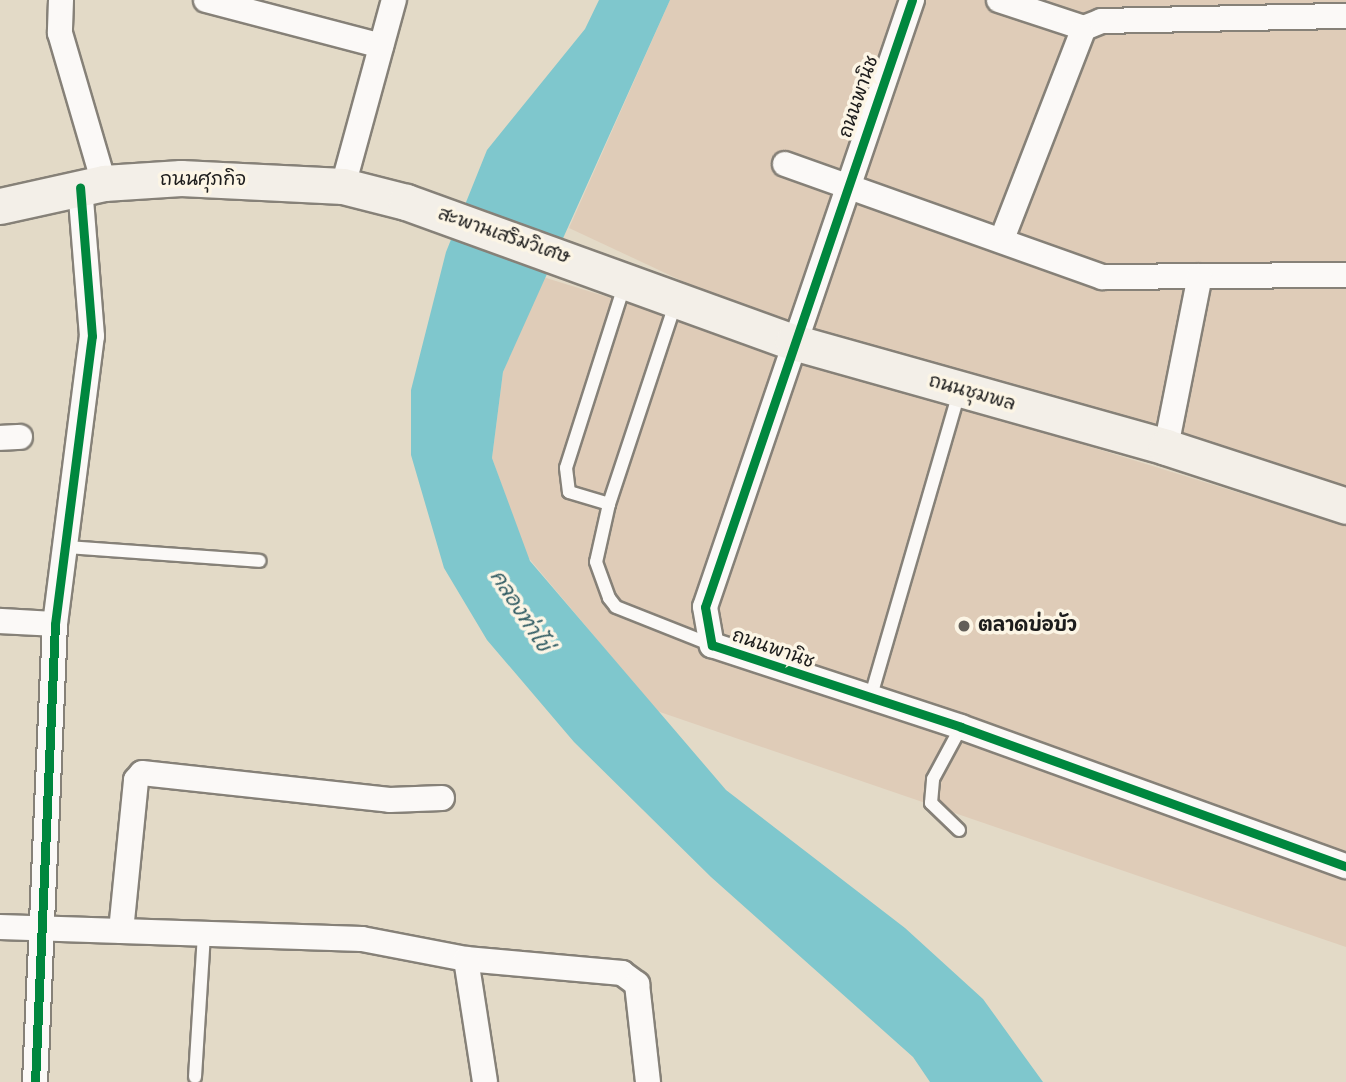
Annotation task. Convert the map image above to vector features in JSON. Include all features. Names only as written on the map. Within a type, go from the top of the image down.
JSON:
[{"type":"main road","name":"ถนนศุภกิจ","points":[[0,206],[92,185],[181,178],[343,186],[406,202]]},
{"type":"main road","name":"สะพานเสริมวิเศษ","points":[[406,202],[614,274]]},
{"type":"main road","name":"ถนนชุมพล","points":[[614,274],[793,342],[1166,447],[1346,506]]},
{"type":"street","points":[[35,1082],[39,929],[55,624],[92,336],[92,185],[60,33],[61,0]]},
{"type":"street","points":[[206,0],[381,46]]},
{"type":"street","points":[[343,186],[394,0]]},
{"type":"street","name":"ถนนพานิช","points":[[912,0],[793,342],[705,607],[712,645],[961,727],[1346,866]]},
{"type":"street","points":[[999,0],[1084,28],[1101,21],[1346,16]]},
{"type":"street","points":[[1002,239],[1084,28]]},
{"type":"street","points":[[785,164],[1002,239],[1102,277],[1346,275]]},
{"type":"street","points":[[1166,447],[1200,276]]},
{"type":"street","points":[[0,621],[55,624]]},
{"type":"street","points":[[121,931],[136,780],[142,773],[390,800],[442,798]]},
{"type":"street","points":[[0,928],[362,939],[466,959],[622,973],[637,984],[648,1082]]},
{"type":"street","points":[[466,959],[485,1082]]},
{"type":"lane","points":[[609,504],[569,492],[564,481],[614,274]]},
{"type":"lane","points":[[677,299],[609,504],[596,562],[609,598],[616,607],[712,645]]},
{"type":"lane","points":[[870,698],[960,389]]},
{"type":"lane","points":[[66,547],[259,561]]},
{"type":"lane","points":[[959,830],[931,803],[933,779],[961,727]]},
{"type":"lane","points":[[195,1077],[204,935]]},
{"type":"shaded area","points":[[670,0],[1346,0],[1346,500],[768,321],[569,228]]},
{"type":"shaded area","name":"ตลาดบ่อบัว","points":[[543,277],[1346,526],[1346,947],[657,711],[527,556],[492,458],[503,372]]},
{"type":"water","name":"คลองท่าไข่","points":[[599,0],[670,0],[503,372],[492,458],[530,561],[726,790],[905,928],[983,999],[1043,1082],[930,1082],[913,1057],[711,877],[574,742],[487,640],[444,568],[411,455],[411,390],[446,252],[487,150],[585,29]]},
{"type":"cycle path","points":[[912,0],[705,607],[712,645],[961,727],[1346,866]]},
{"type":"cycle path","points":[[35,1082],[55,624],[92,336],[80,187]]},
{"type":"place","name":"ตลาดบ่อบัว","points":[[964,626]]}]
